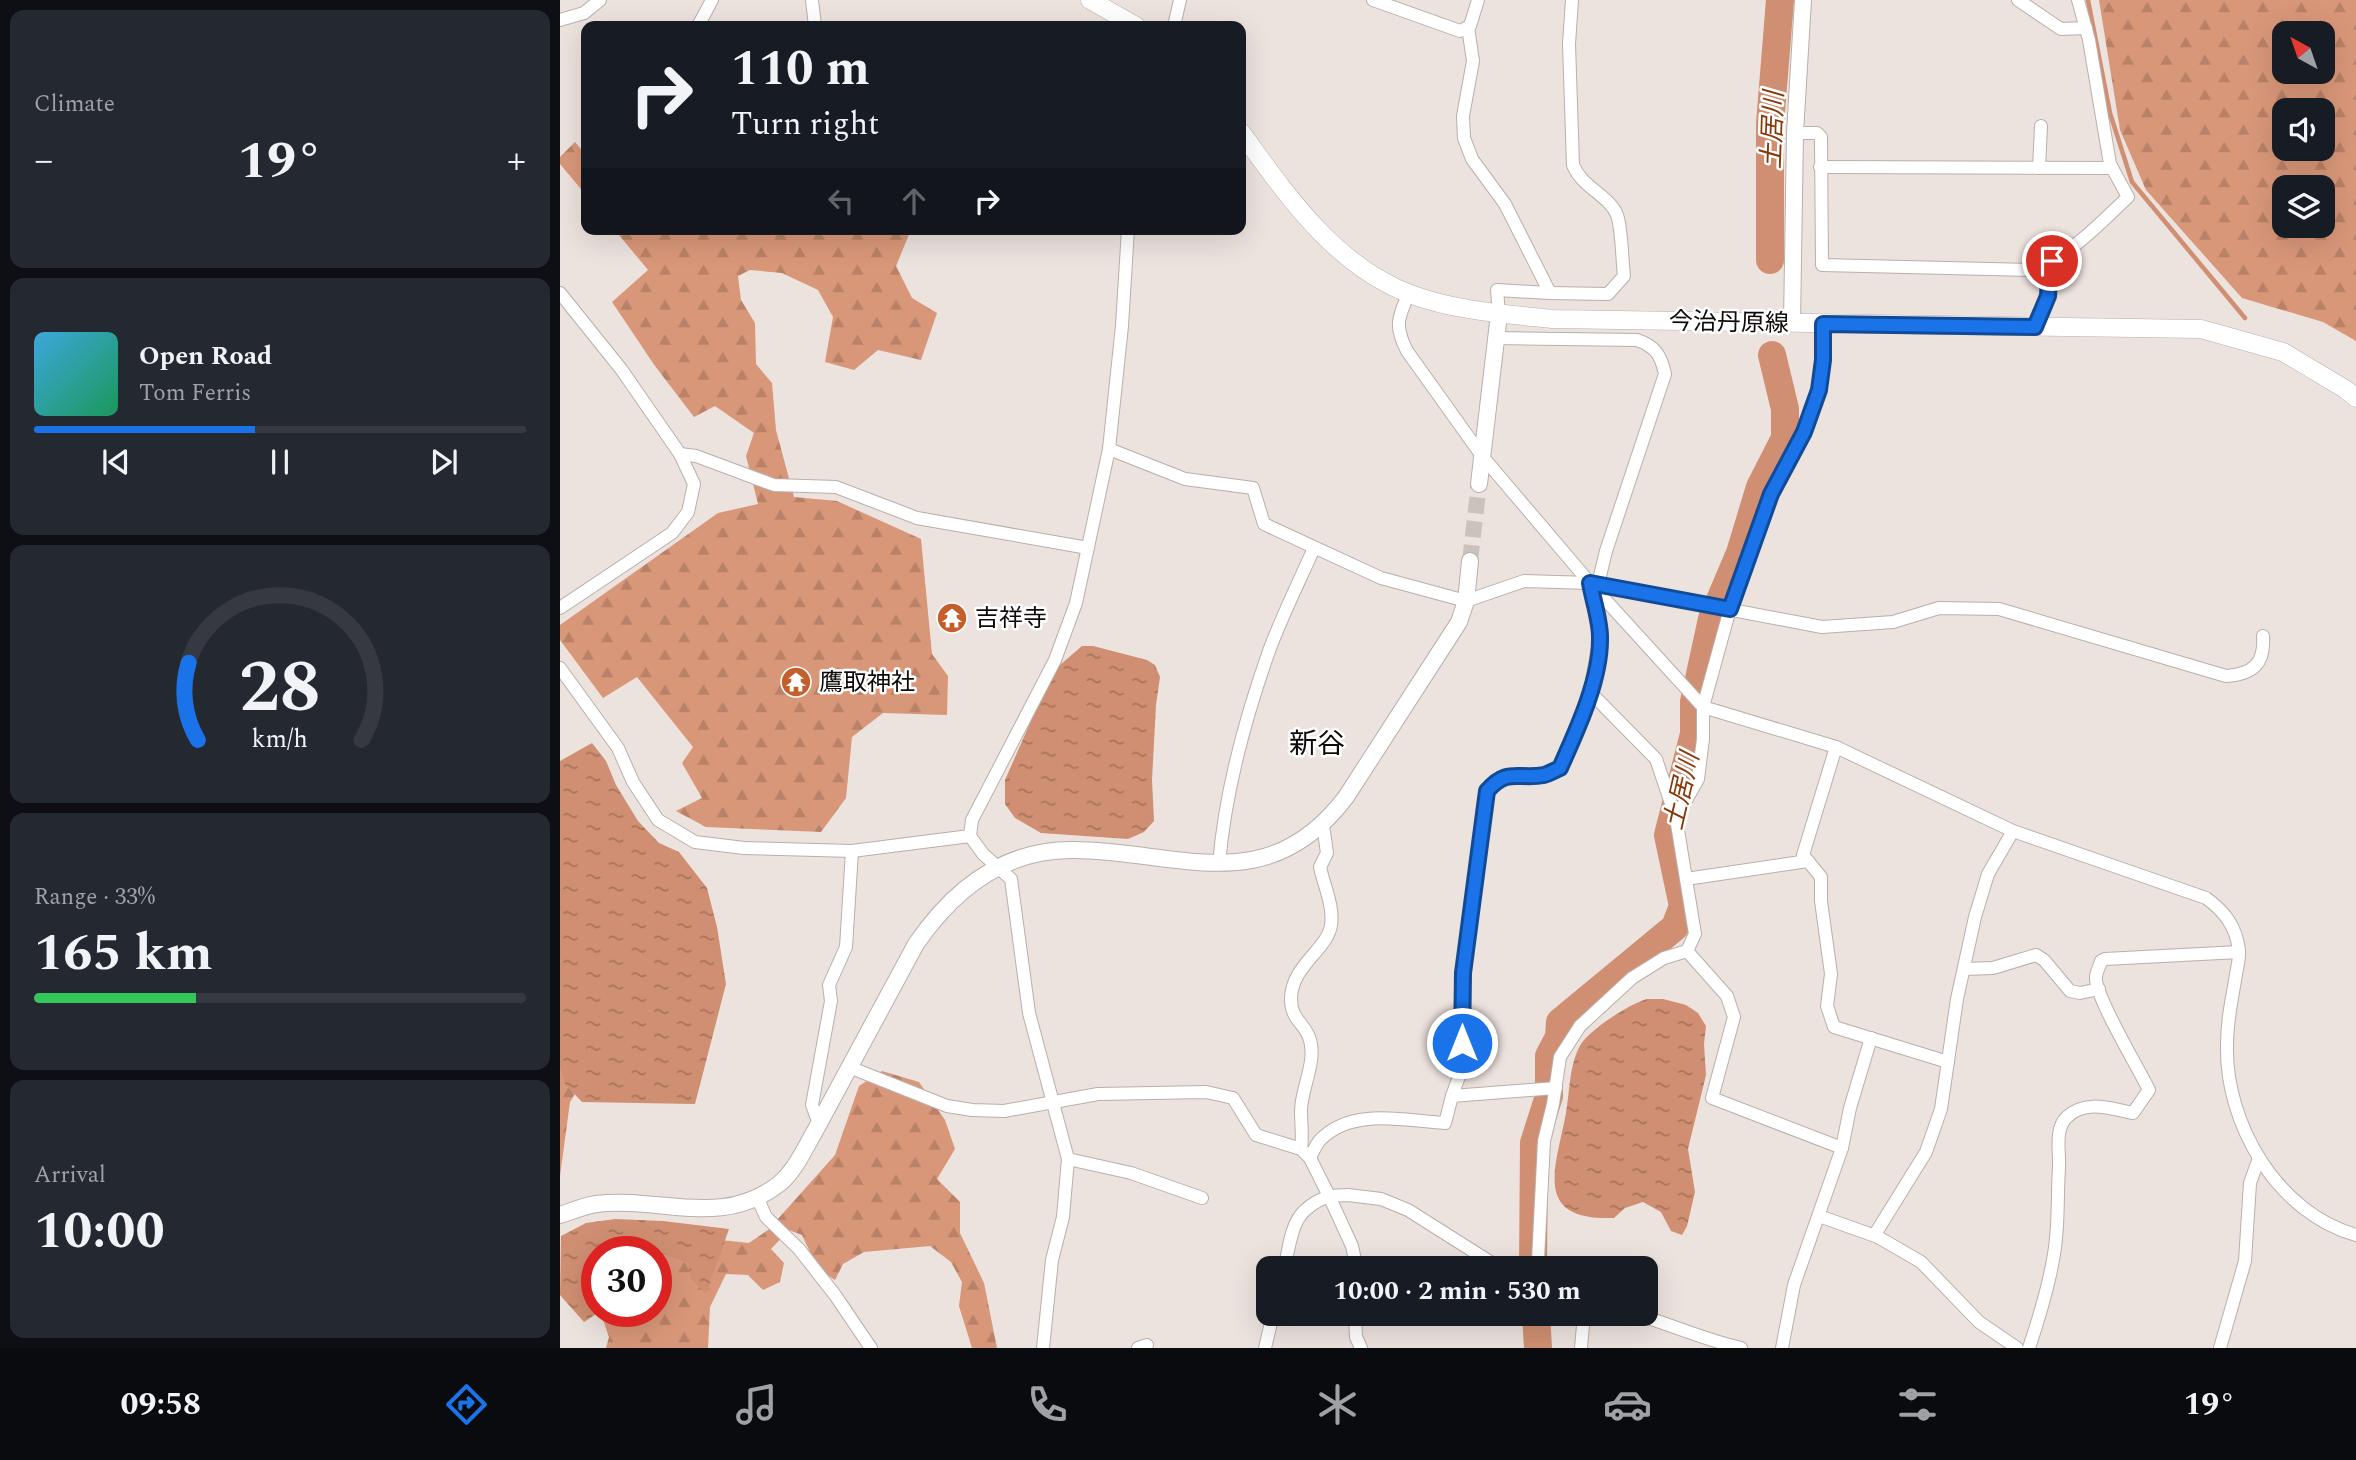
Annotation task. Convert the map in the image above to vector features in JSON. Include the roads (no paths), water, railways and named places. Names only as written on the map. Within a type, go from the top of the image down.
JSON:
[{"type":"main road","points":[[1090,0],[1127,21]]},
{"type":"main road","name":"今治丹原線","points":[[1246,139],[1305,216],[1334,246],[1368,271],[1409,293],[1452,305],[1499,314],[1552,318],[2201,329],[2284,352],[2356,398]]},
{"type":"street","points":[[560,20],[584,13],[600,0]]},
{"type":"street","points":[[701,21],[712,0]]},
{"type":"street","points":[[811,0],[814,21]]},
{"type":"street","points":[[1175,21],[1180,0]]},
{"type":"street","points":[[1373,0],[1460,31],[1470,26],[1478,0]]},
{"type":"street","points":[[1479,484],[1499,314],[1497,290],[1608,294],[1624,276],[1616,214],[1607,202],[1578,177],[1573,165],[1569,44],[1572,0]]},
{"type":"street","points":[[1792,323],[1795,133],[1804,0]]},
{"type":"street","points":[[2018,0],[2061,29],[2086,28]]},
{"type":"street","points":[[1795,133],[1817,133],[1821,136],[1822,265],[2031,271],[2079,244],[2127,197],[2110,164],[2086,28],[2078,0]]},
{"type":"street","points":[[1468,27],[1473,61],[1463,116],[1464,138],[1472,159],[1505,204],[1549,293]]},
{"type":"street","points":[[2039,168],[2041,126]]},
{"type":"street","points":[[1820,167],[2112,169]]},
{"type":"street","points":[[1047,1347],[1052,1260],[1063,1217],[1068,1159],[1029,1013],[1011,879],[997,868],[970,836],[972,820],[1055,660],[1076,603],[1109,449],[1122,326],[1128,235]]},
{"type":"street","points":[[2035,327],[2048,296],[2050,262]]},
{"type":"street","points":[[560,293],[621,369],[680,454],[694,484],[688,512],[672,533],[560,608]]},
{"type":"street","points":[[1409,293],[1397,320],[1400,337],[1407,351],[1482,456],[1703,707],[1836,747],[2013,831],[2206,898],[2222,909],[2235,930],[2239,952],[2229,1013],[2228,1072],[2234,1102],[2259,1158],[2298,1203],[2321,1220],[2356,1235]]},
{"type":"street","points":[[1676,818],[1698,779],[1703,739],[1703,707],[1730,609],[1771,494],[1804,432],[1819,390],[1823,360],[1823,324]]},
{"type":"street","points":[[1305,1154],[1344,1124],[1370,1118],[1445,1123],[1462,1068],[1463,973],[1487,791],[1497,780],[1511,775],[1545,775],[1560,768],[1590,692],[1600,637],[1594,584],[1665,374],[1662,359],[1651,344],[1637,340],[1496,338]]},
{"type":"street","points":[[1109,449],[1185,479],[1253,488],[1264,524],[1381,578],[1466,601],[1524,581],[1594,584],[1822,627],[1894,622],[1939,608],[1999,609],[2226,676],[2244,675],[2256,664],[2264,651],[2263,636]]},
{"type":"street","points":[[680,454],[695,456],[774,485],[835,487],[917,518],[1088,548]]},
{"type":"street","points":[[1219,864],[1223,819],[1246,727],[1270,650],[1314,548]]},
{"type":"street","points":[[560,1215],[594,1204],[610,1203],[691,1209],[727,1208],[758,1197],[781,1183],[799,1159],[916,944],[935,916],[977,878],[1024,857],[1073,849],[1197,864],[1242,862],[1269,856],[1293,845],[1323,825],[1346,797],[1459,622],[1466,601],[1470,561]]},
{"type":"street","points":[[560,668],[618,748],[633,782],[659,820],[695,842],[744,848],[852,851],[970,836]]},
{"type":"street","points":[[1538,1256],[1544,1142],[1560,1057],[1580,1026],[1632,978],[1664,958],[1687,951],[1695,934],[1676,818],[1656,759],[1590,692]]},
{"type":"street","points":[[1836,747],[1803,855],[1821,877],[1821,901],[1831,974],[1827,1006],[1834,1027],[1948,1062]]},
{"type":"street","points":[[1323,825],[1327,853],[1320,867],[1331,906],[1331,925],[1328,936],[1311,954],[1296,978],[1291,998],[1294,1017],[1309,1036],[1311,1052],[1301,1111],[1305,1154],[1329,1196],[1354,1256]]},
{"type":"street","points":[[1878,1237],[1877,1231],[1926,1152],[1941,1109],[1975,917],[1988,874],[2013,831]]},
{"type":"street","points":[[818,1124],[812,1105],[831,1001],[829,985],[846,947],[852,851]]},
{"type":"street","points":[[1686,879],[1808,860]]},
{"type":"street","points":[[1687,951],[1727,996],[1734,1017],[1712,1098],[1842,1148]]},
{"type":"street","points":[[2029,1348],[2039,1319],[2054,1253],[2060,1153],[2058,1133],[2065,1118],[2081,1107],[2096,1106],[2133,1114],[2149,1090],[2119,1035],[2099,989],[2095,978],[2101,961],[2239,952]]},
{"type":"street","points":[[1964,969],[1993,968],[2036,955],[2044,960],[2070,991],[2080,993],[2099,989]]},
{"type":"street","points":[[1782,1348],[1794,1285],[1842,1148],[1850,1108],[1871,1038]]},
{"type":"street","points":[[849,1067],[947,1106],[972,1110],[1004,1111],[1098,1094],[1206,1092],[1233,1098],[1256,1135],[1305,1154]]},
{"type":"street","points":[[1452,1096],[1555,1088]]},
{"type":"street","points":[[2220,1348],[2245,1261],[2250,1183],[2259,1158]]},
{"type":"street","points":[[1068,1159],[1131,1173],[1202,1198]]},
{"type":"street","points":[[1287,1256],[1296,1220],[1310,1203],[1329,1196],[1348,1195],[1381,1199],[1408,1210],[1481,1256]]},
{"type":"street","points":[[758,1197],[766,1217],[799,1250],[835,1295],[871,1348]]},
{"type":"street","points":[[1819,1216],[1878,1237],[1921,1262],[1979,1322],[2017,1348]]},
{"type":"street","points":[[1658,1321],[1703,1339],[1741,1348]]},
{"type":"street","points":[[1265,1348],[1270,1326]]},
{"type":"street","points":[[1356,1326],[1356,1337],[1361,1348]]},
{"type":"street","points":[[1581,1348],[1583,1326]]},
{"type":"water","points":[[1082,646],[1093,646],[1147,660],[1155,665],[1160,677],[1152,780],[1154,821],[1144,832],[1128,839],[1041,833],[1015,818],[1005,804],[1005,780],[1053,671]]},
{"type":"water","points":[[592,743],[606,761],[616,785],[638,821],[659,843],[679,852],[707,888],[717,927],[726,984],[695,1104],[582,1102],[565,1084],[560,1065],[560,761]]},
{"type":"water","points":[[1647,999],[1663,999],[1686,1005],[1698,1013],[1706,1026],[1706,1075],[1688,1149],[1695,1192],[1687,1226],[1682,1235],[1671,1231],[1661,1212],[1643,1202],[1625,1208],[1614,1218],[1588,1217],[1570,1210],[1560,1200],[1555,1187],[1555,1171],[1577,1052],[1586,1038],[1602,1024],[1630,1006]]},
{"type":"water","points":[[615,1219],[663,1221],[729,1229],[706,1294],[691,1279],[688,1263],[672,1257],[672,1236],[581,1236],[581,1319],[560,1295],[561,1236],[586,1223]]},
{"type":"waterway","name":"土居川","points":[[1770,260],[1770,124],[1780,0]]},
{"type":"waterway","points":[[2088,0],[2110,113],[2132,182],[2245,318]]},
{"type":"waterway","name":"土居川","points":[[1533,1256],[1534,1143],[1549,1096],[1549,1056],[1559,1037],[1560,1022],[1675,927],[1683,906],[1668,835],[1694,734],[1694,702],[1712,619],[1740,553],[1760,487],[1785,438],[1785,409],[1772,355]]},
{"type":"waterway","name":"土居川","points":[[1537,1326],[1538,1348]]},
{"type":"tunnel","points":[[1470,561],[1479,484]]},
{"type":"place","name":"吉祥寺","points":[[952,618]]},
{"type":"place","name":"鷹取神社","points":[[796,682]]},
{"type":"district","name":"新谷","points":[[1317,743]]}]
